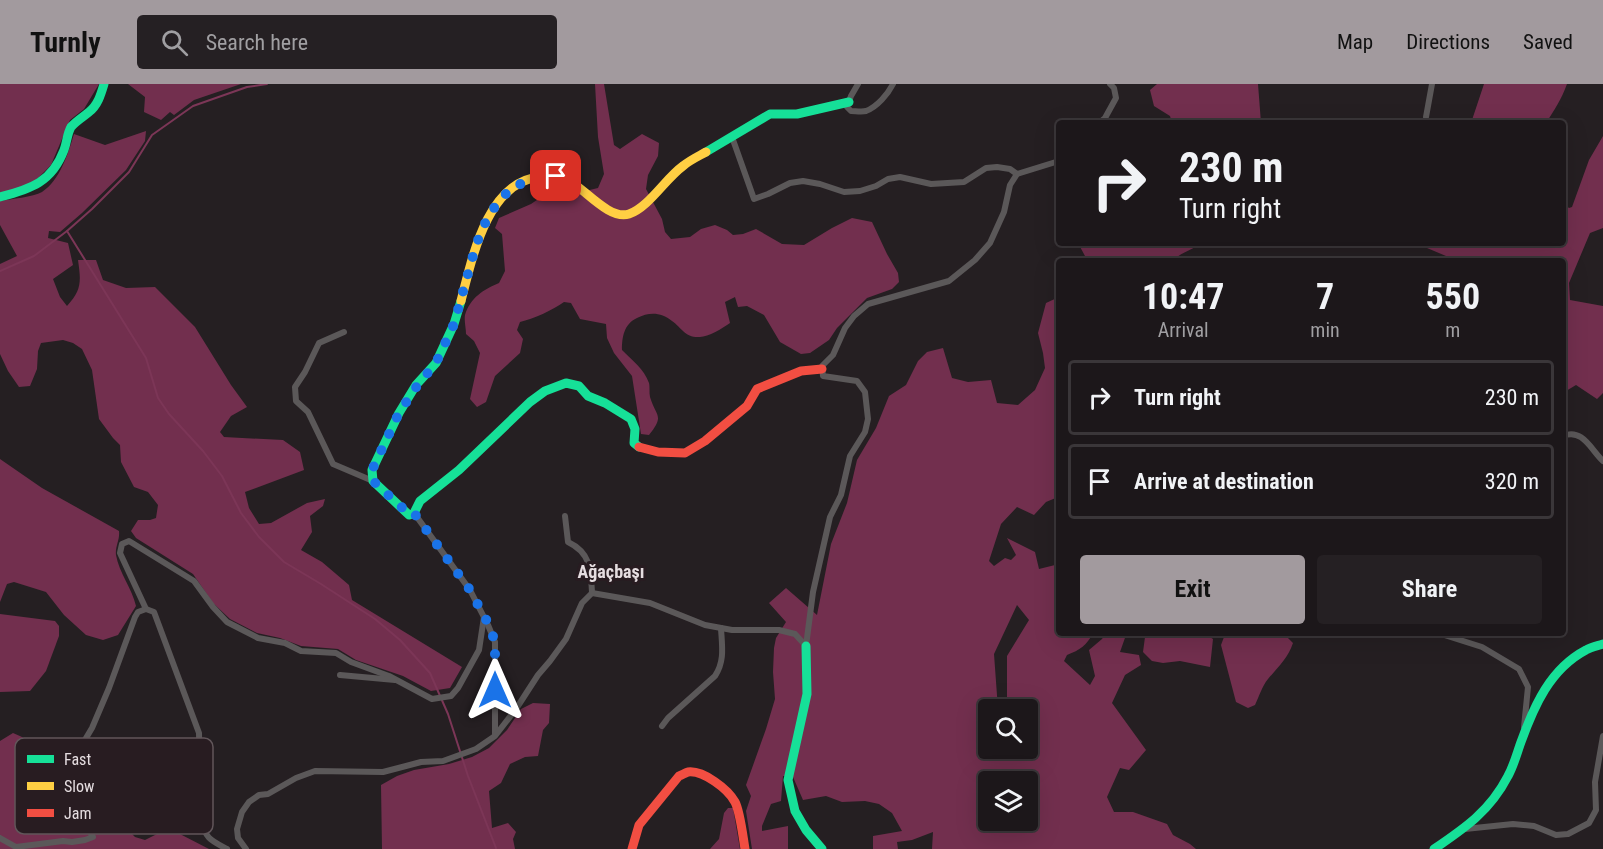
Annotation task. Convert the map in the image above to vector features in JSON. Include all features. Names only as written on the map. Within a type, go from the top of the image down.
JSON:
[{"type":"street","points":[[0,197],[30,190],[45,181],[63,153],[72,125],[93,109],[104,84]]},
{"type":"street","points":[[858,84],[847,107],[851,111],[865,111],[876,104],[893,84]]},
{"type":"street","points":[[1102,120],[1116,98],[1114,88],[1110,84]]},
{"type":"street","points":[[1426,117],[1432,84]]},
{"type":"street","points":[[373,481],[372,470],[399,413],[436,363],[454,324],[476,245],[489,214],[510,189],[533,178],[556,176],[574,184],[596,202],[616,214],[627,215],[640,208],[682,166],[770,114],[797,114],[849,102]]},
{"type":"street","points":[[732,137],[754,199],[790,183],[803,181],[844,192],[860,191],[888,179],[900,177],[931,184],[964,182],[986,168],[1010,169],[1017,174]]},
{"type":"street","points":[[822,849],[806,830],[795,811],[788,780],[807,693],[806,646],[813,592],[830,517],[841,495],[850,456],[865,432],[868,419],[865,392],[857,381],[823,376],[822,366],[833,355],[854,316],[868,304],[950,280],[975,260],[990,243],[1004,212],[1010,185],[1017,174],[1056,162]]},
{"type":"street","points":[[344,332],[319,343],[295,387],[296,401],[308,412],[333,464],[373,481],[409,514],[414,513]]},
{"type":"street","points":[[414,513],[420,501],[473,458],[530,402],[560,385],[566,383],[579,386],[588,396],[605,403],[631,419],[635,429],[634,443],[638,447],[658,452],[685,453],[705,441],[747,406],[757,389],[801,370],[822,369]]},
{"type":"street","points":[[1566,434],[1575,434],[1589,443],[1603,461]]},
{"type":"street","points":[[414,513],[470,590],[495,642],[495,736]]},
{"type":"street","points":[[246,849],[237,838],[237,828],[242,812],[249,802],[296,778],[315,771],[383,772],[421,762],[443,761],[476,749],[495,736],[566,639],[582,603],[592,593],[591,572],[584,553],[568,542],[565,516]]},
{"type":"street","points":[[146,609],[120,553],[122,544],[129,541],[194,581],[227,622],[258,638],[285,643],[301,651],[336,652],[351,662],[389,676],[432,699],[452,696],[458,688],[479,650],[484,617]]},
{"type":"street","points":[[592,593],[650,603],[705,625],[732,630],[779,630],[795,634],[806,646]]},
{"type":"street","points":[[86,738],[109,688],[135,617],[138,612],[146,609],[154,612],[199,738]]},
{"type":"street","points":[[662,726],[715,676],[720,668],[723,655],[721,628]]},
{"type":"street","points":[[1452,636],[1482,647],[1519,669],[1528,687],[1524,734]]},
{"type":"street","points":[[1434,849],[1469,825],[1491,803],[1509,775],[1538,700],[1549,681],[1586,650],[1603,645]]},
{"type":"street","points":[[340,675],[399,681]]},
{"type":"street","points":[[1464,829],[1513,824],[1534,826],[1556,834],[1568,834],[1589,823],[1596,810],[1595,782],[1603,736]]},
{"type":"street","points":[[632,849],[639,825],[679,776],[688,772],[714,780],[736,803],[745,849]]},
{"type":"street","points":[[0,838],[16,848],[63,841],[72,843],[93,837],[91,834]]},
{"type":"street","points":[[206,834],[210,840],[227,849]]},
{"type":"shaded area","points":[[0,84],[99,84],[84,109],[70,120],[51,165],[31,185],[0,193]]},
{"type":"shaded area","points":[[128,84],[241,84],[194,100],[174,115],[170,112],[161,120],[144,112],[145,97]]},
{"type":"shaded area","points":[[595,84],[604,84],[614,145],[620,149],[642,134],[659,143],[658,156],[648,175],[646,189],[662,219],[665,232],[671,239],[690,237],[701,229],[715,225],[733,235],[756,229],[782,244],[804,245],[852,218],[872,222],[898,273],[899,282],[892,289],[867,298],[837,328],[829,340],[810,353],[801,354],[780,342],[764,315],[747,306],[738,307],[735,297],[725,302],[730,323],[703,337],[687,334],[668,318],[659,315],[637,318],[629,324],[625,331],[622,350],[641,369],[649,383],[650,397],[658,419],[649,435],[641,434],[632,376],[614,353],[607,338],[606,324],[580,319],[571,303],[564,302],[543,314],[520,322],[517,330],[523,339],[520,353],[495,376],[486,402],[477,407],[470,399],[480,353],[474,341],[466,334],[465,317],[474,299],[483,291],[499,283],[505,271],[502,234],[495,228],[499,218],[531,204],[550,191],[577,193],[598,188],[604,174],[598,137]]},
{"type":"shaded area","points":[[1157,84],[1258,84],[1261,120],[1171,120],[1170,116],[1154,106],[1150,90]]},
{"type":"shaded area","points":[[1484,84],[1567,84],[1548,120],[1472,120]]},
{"type":"shaded area","points":[[146,131],[145,141],[126,170],[60,232],[49,231],[48,238],[68,243],[73,265],[53,279],[60,297],[67,306],[78,290],[80,280],[78,260],[96,260],[103,280],[126,288],[155,287],[195,327],[247,407],[231,416],[220,432],[224,437],[283,440],[300,452],[304,470],[245,492],[249,508],[259,524],[271,523],[307,503],[325,499],[323,506],[310,516],[312,532],[301,550],[322,562],[349,585],[352,600],[462,667],[450,688],[431,691],[403,676],[356,660],[338,649],[301,646],[257,633],[230,619],[213,603],[193,574],[136,538],[131,531],[138,520],[156,518],[158,505],[148,492],[134,487],[121,462],[120,445],[99,419],[92,370],[82,349],[63,340],[41,343],[37,369],[30,386],[19,387],[8,371],[0,354],[0,264],[17,256],[0,225],[0,201],[33,195],[48,187],[62,166],[74,134],[105,145]]},
{"type":"shaded area","points":[[1603,136],[1603,228],[1590,233],[1569,283],[1570,300],[1603,306],[1603,393],[1597,399],[1576,385],[1566,391],[1566,258],[1446,258],[1446,256],[1427,246],[1566,246],[1566,206],[1572,207],[1589,160]]},
{"type":"shaded area","points":[[1080,246],[1197,246],[1177,258],[1085,258]]},
{"type":"shaded area","points":[[1056,298],[1056,498],[1046,502],[1034,515],[1017,507],[1001,524],[989,561],[994,566],[1005,558],[1011,560],[1016,555],[1007,538],[1035,552],[1039,569],[1056,565],[1056,636],[1091,636],[1086,644],[1067,655],[1064,661],[1090,685],[1095,676],[1089,650],[1104,636],[1126,636],[1120,652],[1139,655],[1141,665],[1125,675],[1112,703],[1146,750],[1129,770],[1120,768],[1107,797],[1114,812],[1133,812],[1167,824],[1173,835],[1196,849],[932,849],[933,832],[912,840],[897,842],[898,849],[873,849],[873,836],[902,831],[892,813],[879,804],[865,801],[842,802],[826,796],[803,800],[793,777],[783,776],[781,801],[771,804],[762,831],[788,826],[788,849],[752,849],[746,811],[751,796],[746,785],[775,699],[774,648],[776,638],[786,622],[769,603],[786,588],[817,615],[831,544],[847,503],[857,460],[876,428],[889,396],[906,385],[918,361],[927,352],[943,348],[952,378],[968,382],[991,380],[997,403],[1018,405],[1035,390],[1045,368],[1038,333],[1046,303]],"holes":[[[1017,605],[1029,620],[1007,656],[1007,699],[1038,699],[1038,759],[978,759],[978,699],[997,699],[994,654]]]},
{"type":"shaded area","points":[[0,459],[42,488],[119,531],[116,555],[136,606],[118,635],[103,640],[86,635],[64,615],[46,592],[14,582],[7,584],[0,602]]},
{"type":"shaded area","points":[[0,614],[55,621],[59,626],[59,636],[46,671],[30,691],[0,692]]},
{"type":"shaded area","points":[[1208,636],[1213,639],[1210,667],[1180,661],[1163,663],[1152,661],[1143,652],[1145,637]]},
{"type":"shaded area","points":[[1286,636],[1293,643],[1286,658],[1262,688],[1255,705],[1248,708],[1236,702],[1221,645],[1224,637]]},
{"type":"shaded area","points":[[533,703],[550,704],[549,723],[543,730],[538,756],[525,757],[510,764],[501,783],[489,791],[492,828],[508,823],[516,832],[513,839],[515,849],[382,849],[381,785],[414,770],[449,764],[472,757],[489,748],[507,730],[521,709]]},
{"type":"shaded area","points":[[13,733],[24,738],[15,738],[15,834],[132,834],[145,840],[157,834],[180,834],[209,849],[0,849],[0,741]]},
{"type":"shaded area","points":[[728,808],[733,808],[740,849],[710,849],[719,839],[724,813]]},
{"type":"waterway","points":[[0,271],[34,256],[67,231],[129,172],[152,135],[193,106],[247,87],[267,84]]},
{"type":"waterway","points":[[67,231],[146,358],[158,398],[222,476],[241,513],[259,537],[284,562],[375,619],[400,640],[430,673],[448,714],[468,776],[496,848]]},
{"type":"traffic: fast","points":[[0,197],[31,187],[47,177],[59,161],[71,127],[95,106],[104,84]]},
{"type":"traffic: fast","points":[[706,152],[770,114],[797,114],[849,102]]},
{"type":"traffic: fast","points":[[461,301],[454,324],[436,363],[416,385],[399,413],[372,470],[373,481],[409,515],[414,513],[420,501],[459,470],[530,402],[545,391],[566,383],[579,386],[588,396],[605,403],[631,419],[635,429],[634,443],[639,447]]},
{"type":"traffic: fast","points":[[1434,849],[1476,818],[1501,788],[1512,768],[1538,702],[1562,667],[1588,649],[1603,644]]},
{"type":"traffic: fast","points":[[806,646],[807,694],[788,780],[795,811],[806,830],[822,849]]},
{"type":"traffic: slow","points":[[461,301],[477,245],[494,207],[506,193],[521,182],[539,177],[562,178],[574,184],[607,210],[622,215],[629,214],[650,199],[683,166],[706,152]]},
{"type":"traffic: jam","points":[[639,447],[658,452],[685,453],[705,441],[747,406],[757,389],[801,371],[822,369]]},
{"type":"traffic: jam","points":[[632,849],[639,825],[679,776],[688,772],[708,777],[732,797],[738,811],[745,849]]},
{"type":"district","name":"Ağaçbaşı","points":[[611,572]]},
{"type":"route","points":[[495,690],[495,642],[489,625],[470,590],[414,513],[409,514],[373,481],[372,470],[399,413],[436,363],[454,324],[476,245],[489,214],[510,189],[533,178],[556,176]]}]
